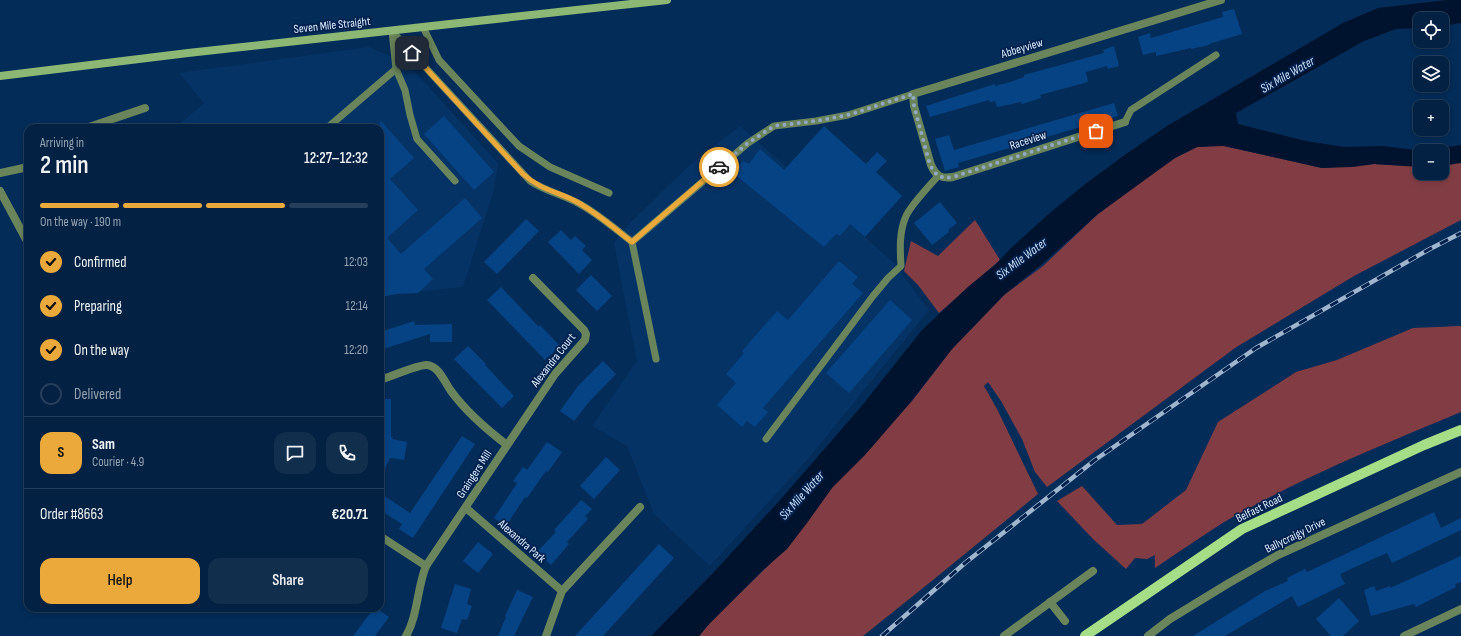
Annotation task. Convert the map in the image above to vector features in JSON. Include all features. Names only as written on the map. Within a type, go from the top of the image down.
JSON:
[{"type":"main road","name":"Seven Mile Straight","points":[[0,76],[196,52],[667,0]]},
{"type":"main road","name":"Belfast Road","points":[[1089,634],[1242,529],[1424,444],[1461,430]]},
{"type":"street","name":"Abbeyview","points":[[913,94],[1221,0]]},
{"type":"street","points":[[913,94],[914,106],[930,165],[938,176]]},
{"type":"street","points":[[98,124],[145,108]]},
{"type":"street","name":"Raceview","points":[[938,176],[945,178],[953,177],[1125,122]]},
{"type":"street","points":[[0,173],[24,168]]},
{"type":"street","points":[[0,191],[24,236]]},
{"type":"street","name":"Alexandra Court","points":[[507,445],[555,374],[584,343],[586,337],[583,329],[533,278]]},
{"type":"street","name":"Graingers Mill","points":[[384,379],[422,365],[433,367],[439,372],[455,397],[468,412],[484,428],[507,445],[426,566]]},
{"type":"street","name":"Ballycraigy Drive","points":[[1148,636],[1170,620],[1229,583],[1278,555],[1461,472]]},
{"type":"street","points":[[546,636],[562,591],[640,507]]},
{"type":"street","name":"Alexandra Park","points":[[466,508],[562,591]]},
{"type":"street","points":[[384,539],[426,566],[412,623],[406,636]]},
{"type":"street","points":[[1004,636],[1093,571]]},
{"type":"street","points":[[1050,602],[1065,621]]},
{"type":"street","points":[[1404,636],[1461,609]]},
{"type":"lane","points":[[423,27],[439,60],[518,146],[550,167],[609,193]]},
{"type":"lane","points":[[392,30],[396,69],[405,90],[417,139],[454,181]]},
{"type":"lane","points":[[392,30],[527,178],[538,186],[566,197],[594,212],[632,242],[656,359]]},
{"type":"lane","points":[[1125,122],[1131,110],[1216,55]]},
{"type":"lane","points":[[332,124],[396,69]]},
{"type":"lane","points":[[632,242],[748,143],[774,126],[816,121],[848,115],[913,94]]},
{"type":"lane","points":[[766,439],[873,296],[900,266],[900,241],[906,215],[938,176]]},
{"type":"shaded area","points":[[369,47],[408,64],[498,163],[493,193],[463,287],[384,296],[384,124],[180,124],[204,103],[179,73]]},
{"type":"shaded area","points":[[740,126],[894,263],[929,310],[808,459],[710,566],[654,514],[627,446],[592,426],[637,361],[614,243],[631,222],[691,164]]},
{"type":"shaded area","points":[[1224,146],[1322,168],[1374,164],[1413,166],[1413,180],[1449,180],[1449,163],[1461,162],[1461,220],[1354,276],[1235,348],[1047,487],[1035,472],[1022,439],[1001,401],[988,382],[984,386],[997,409],[1038,494],[863,636],[699,636],[710,623],[773,561],[818,507],[832,487],[912,401],[952,349],[1004,295],[1043,266],[1098,214],[1141,181],[1175,158],[1197,147]]},
{"type":"shaded area","points":[[975,220],[1000,260],[939,313],[918,285],[904,271],[911,241],[938,256]]},
{"type":"shaded area","points":[[1461,326],[1461,412],[1339,464],[1279,492],[1221,524],[1155,568],[1155,555],[1147,559],[1135,558],[1126,569],[1093,539],[1057,501],[1082,486],[1117,525],[1142,524],[1186,490],[1218,422],[1296,372],[1337,360],[1413,328]]},
{"type":"water","name":"Six Mile Water","points":[[1447,0],[1461,0],[1461,23],[1449,25],[1449,12],[1413,12],[1413,28],[1396,29],[1364,41],[1236,113],[1238,124],[1306,141],[1344,147],[1383,146],[1413,150],[1413,167],[1374,164],[1353,167],[1322,168],[1224,146],[1197,147],[1175,158],[1098,214],[1041,265],[1004,295],[952,349],[910,403],[865,455],[832,488],[787,549],[763,570],[699,636],[651,636],[713,573],[780,500],[860,408],[922,330],[969,286],[996,264],[1010,249],[1051,212],[1084,185],[1167,126],[1343,23],[1378,8]]},
{"type":"water","points":[[1461,145],[1461,163],[1449,165],[1449,147]]},
{"type":"building","points":[[1234,9],[1242,34],[1209,45],[1191,49],[1156,56],[1156,52],[1143,55],[1138,37],[1150,33],[1151,38],[1223,17],[1222,12]]},
{"type":"building","points":[[1114,46],[1119,66],[1108,69],[1107,66],[1086,72],[1088,82],[1040,95],[1041,98],[1022,104],[1021,102],[997,107],[995,101],[990,102],[989,100],[930,117],[926,106],[995,84],[995,86],[1010,82],[1024,77],[1024,75],[1104,53],[1103,50]]},
{"type":"building","points":[[1114,103],[1118,116],[958,163],[959,167],[945,171],[935,139],[949,135],[954,150]]},
{"type":"building","points":[[444,116],[494,172],[474,190],[424,134]]},
{"type":"building","points":[[384,124],[414,158],[390,179],[418,210],[387,238],[401,254],[465,198],[482,218],[424,269],[433,279],[418,293],[384,296]]},
{"type":"building","points":[[824,126],[866,164],[877,152],[887,161],[876,172],[902,196],[865,237],[850,224],[840,236],[836,234],[824,247],[733,173],[743,161],[749,164],[760,149],[784,170]]},
{"type":"building","points":[[940,202],[957,223],[948,230],[949,232],[932,245],[914,223]]},
{"type":"building","points":[[526,219],[539,231],[497,274],[484,262]]},
{"type":"building","points":[[561,230],[571,240],[575,236],[586,246],[582,250],[592,260],[579,274],[548,242]]},
{"type":"building","points":[[839,261],[858,277],[852,284],[863,293],[763,408],[768,412],[755,427],[747,421],[742,427],[717,405],[736,383],[726,374],[744,353],[742,351],[777,311],[788,320]]},
{"type":"building","points":[[591,275],[612,296],[597,311],[576,290]]},
{"type":"building","points":[[501,287],[539,327],[540,325],[560,346],[545,360],[487,300]]},
{"type":"building","points":[[890,300],[912,320],[849,393],[826,373]]},
{"type":"building","points":[[414,321],[415,325],[452,324],[452,342],[430,342],[430,334],[384,349],[384,331]]},
{"type":"building","points":[[468,346],[514,396],[502,408],[454,359]]},
{"type":"building","points":[[603,361],[616,374],[589,402],[574,421],[560,411],[578,386]]},
{"type":"building","points":[[384,399],[391,399],[392,439],[407,442],[404,460],[390,458],[384,471]]},
{"type":"building","points":[[462,436],[475,444],[413,538],[399,529],[402,524],[384,513],[384,496],[410,513]]},
{"type":"building","points":[[547,442],[562,452],[548,472],[546,471],[527,498],[525,497],[506,526],[494,518],[517,483],[513,481],[523,467],[527,470]]},
{"type":"building","points":[[606,457],[620,470],[594,499],[580,486]]},
{"type":"building","points":[[581,500],[592,509],[585,516],[588,519],[567,542],[569,544],[551,565],[537,552],[556,532],[554,530]]},
{"type":"building","points":[[1434,512],[1441,528],[1461,518],[1461,530],[1392,563],[1387,553],[1366,562],[1340,574],[1345,584],[1298,607],[1292,596],[1225,636],[1193,636],[1265,591],[1288,581],[1287,578],[1305,569],[1307,572]]},
{"type":"building","points":[[478,542],[493,554],[478,573],[463,561]]},
{"type":"building","points":[[659,544],[674,558],[603,636],[575,636]]},
{"type":"building","points":[[1461,556],[1461,582],[1455,584],[1456,587],[1416,607],[1414,604],[1371,616],[1364,590],[1374,586],[1376,591],[1390,586],[1390,588]]},
{"type":"building","points":[[455,584],[471,589],[467,604],[472,606],[467,620],[462,619],[457,633],[441,628]]},
{"type":"building","points":[[517,590],[533,597],[514,636],[498,636],[506,617],[505,616]]},
{"type":"building","points":[[1339,598],[1359,621],[1343,636],[1331,636],[1316,619]]},
{"type":"building","points":[[371,612],[382,612],[389,617],[375,636],[353,636]]},
{"type":"railway","points":[[882,636],[965,563],[1095,460],[1256,348],[1428,250],[1461,233]]},
{"type":"way so far","points":[[719,167],[748,143],[774,126],[816,121],[848,115],[913,94],[914,106],[930,165],[935,174],[942,178],[953,177],[1096,131]]},
{"type":"route","points":[[412,53],[530,181],[586,207],[632,242],[719,167]]}]
